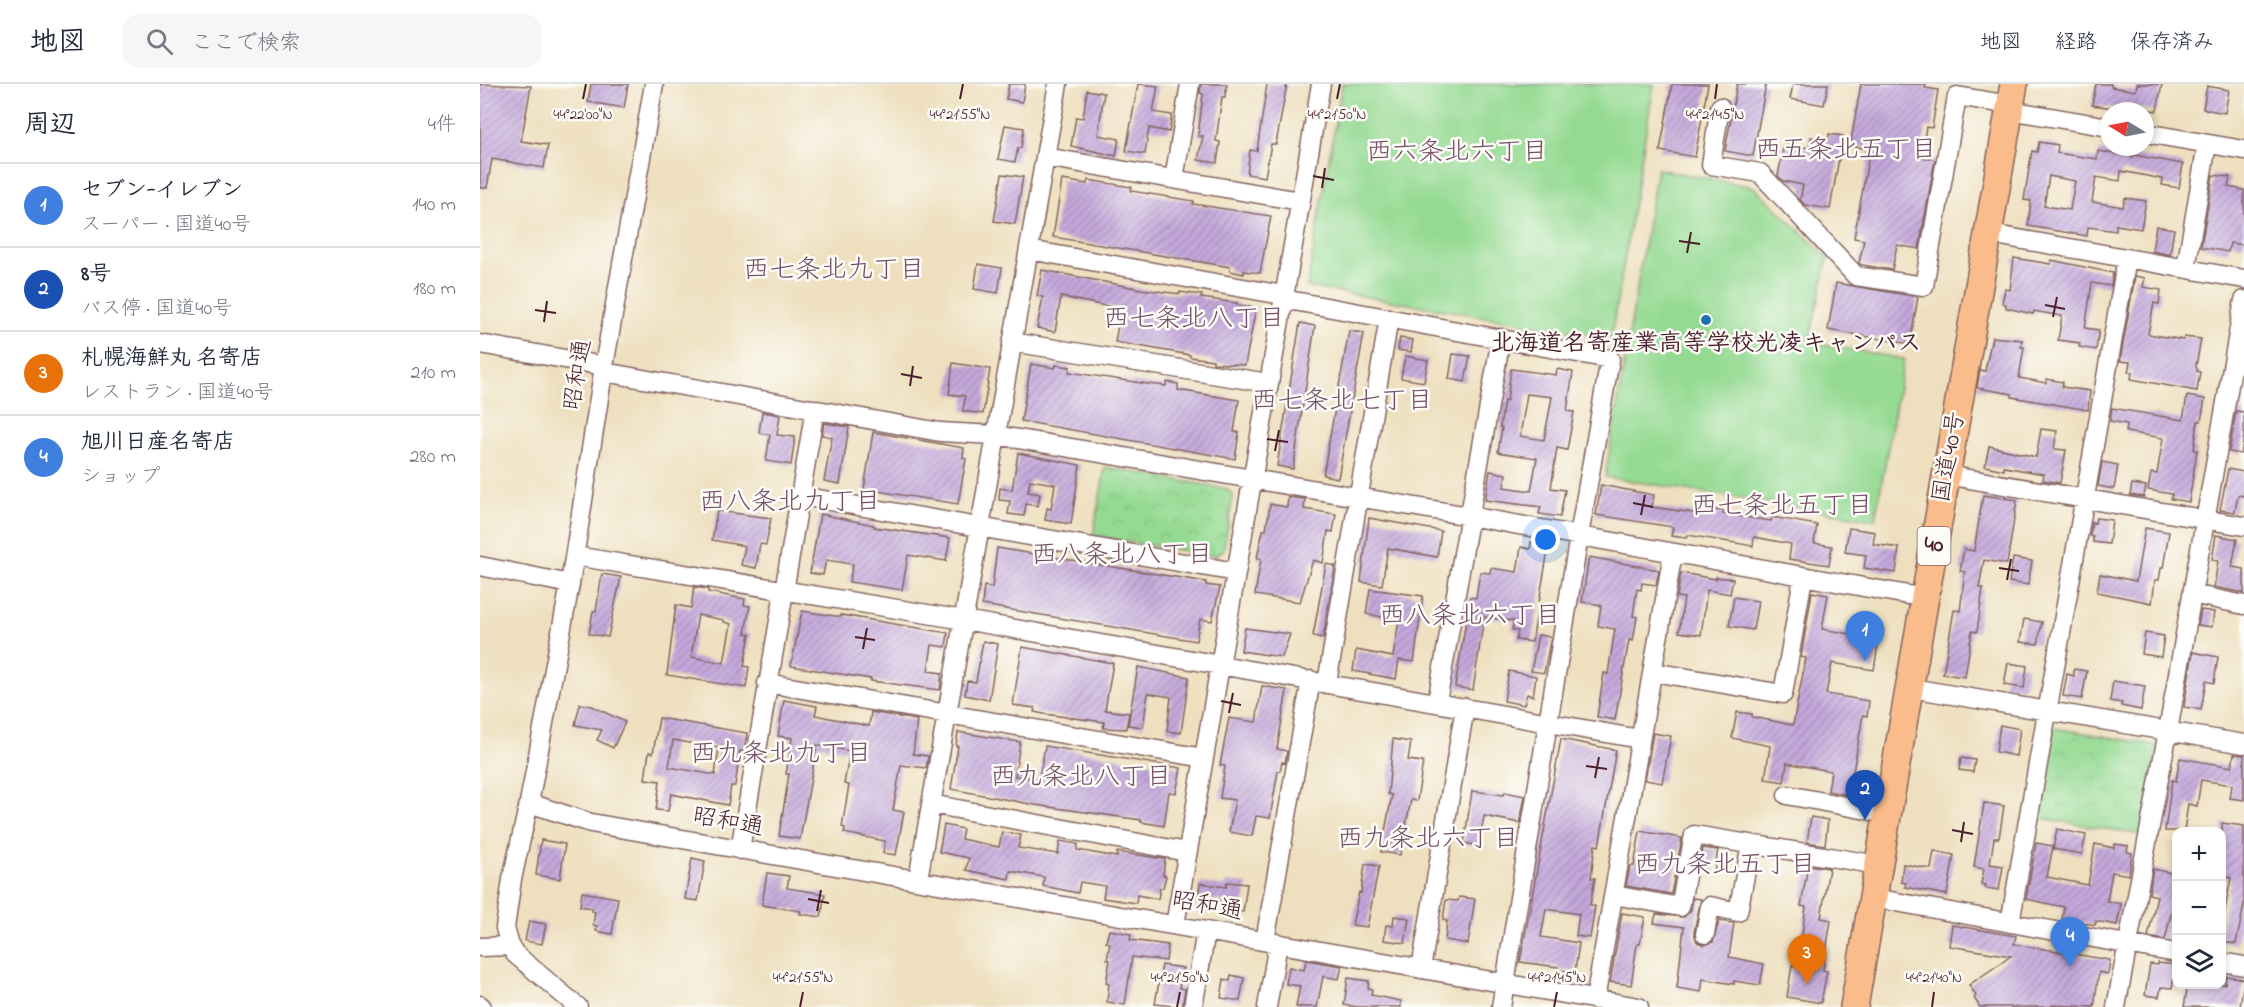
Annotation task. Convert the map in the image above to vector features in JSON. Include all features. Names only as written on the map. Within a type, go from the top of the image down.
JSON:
[{"type":"highway","name":"国道40号","points":[[1854,1007],[1990,234],[2011,100]]},
{"type":"street","name":"昭和通","points":[[654,84],[604,369],[570,585],[529,802],[591,823],[918,879],[1617,1005],[1639,1007]]},
{"type":"street","points":[[918,879],[1058,84]]},
{"type":"street","points":[[1173,180],[1190,84]]},
{"type":"street","points":[[1174,925],[1321,84]]},
{"type":"street","points":[[1720,107],[1710,165],[1760,173],[1856,276],[1924,286],[1957,96],[2011,100],[2100,125]]},
{"type":"street","points":[[2154,135],[2244,150]]},
{"type":"street","points":[[2186,268],[2207,144]]},
{"type":"street","points":[[1045,157],[1300,201]]},
{"type":"street","points":[[1990,234],[2244,279]]},
{"type":"street","points":[[1029,250],[1610,359],[1501,1007]]},
{"type":"street","points":[[2010,923],[2127,258]]},
{"type":"street","points":[[2116,1007],[2168,731],[2244,300]]},
{"type":"street","points":[[1267,1007],[1271,943],[1319,682],[1359,498],[1389,318]]},
{"type":"street","points":[[1437,702],[1500,338]]},
{"type":"street","points":[[1012,342],[1268,383]]},
{"type":"street","points":[[480,344],[940,432],[995,435],[1469,516],[1925,598]]},
{"type":"street","points":[[2226,401],[2244,404]]},
{"type":"street","points":[[740,850],[815,409]]},
{"type":"street","points":[[1946,475],[2244,526]]},
{"type":"street","points":[[801,496],[1236,572]]},
{"type":"street","points":[[1595,1000],[1673,553]]},
{"type":"street","points":[[575,556],[964,620],[1640,739]]},
{"type":"street","points":[[480,566],[570,585]]},
{"type":"street","points":[[1653,672],[1784,694],[1803,577]]},
{"type":"street","points":[[2192,594],[2244,604]]},
{"type":"street","points":[[767,683],[947,712],[1203,758]]},
{"type":"street","points":[[1911,688],[2244,744]]},
{"type":"street","points":[[1421,969],[1465,707]]},
{"type":"street","points":[[1787,795],[1888,814]]},
{"type":"street","points":[[529,802],[512,879],[505,928],[515,954],[578,1007]]},
{"type":"street","points":[[931,804],[1187,852]]},
{"type":"street","points":[[1614,895],[1680,907],[1694,835],[1879,866]]},
{"type":"street","points":[[1705,934],[1710,906],[1738,912],[1751,844]]},
{"type":"street","points":[[1874,898],[2172,952]]},
{"type":"street","points":[[1193,1007],[1206,931]]},
{"type":"street","points":[[480,947],[510,946]]},
{"type":"street","points":[[2226,963],[2244,966]]},
{"type":"green space","points":[[1342,84],[1654,84],[1611,338],[1307,287]]},
{"type":"green space","points":[[1657,169],[1754,187],[1828,258],[1809,342],[1904,359],[1875,520],[1605,477]]},
{"type":"green space","points":[[1105,467],[1227,489],[1233,495],[1224,549],[1215,556],[1093,536]]},
{"type":"green space","points":[[2054,728],[2157,745],[2142,835],[2038,818]]},
{"type":"building","points":[[480,84],[531,86],[521,141],[548,145],[544,168],[492,159],[487,188],[480,188]]},
{"type":"building","points":[[591,84],[628,84],[624,108],[588,102]]},
{"type":"building","points":[[1009,84],[1025,84],[1022,102],[1006,99]]},
{"type":"building","points":[[1138,84],[1158,86],[1153,112],[1172,115],[1169,132],[1149,128],[1145,154],[1126,151]]},
{"type":"building","points":[[1201,84],[1227,84],[1225,97],[1222,97],[1216,141],[1220,142],[1217,163],[1198,160],[1203,136],[1198,136],[1203,94],[1200,93]]},
{"type":"building","points":[[1267,84],[1287,84],[1276,144],[1271,144],[1265,177],[1247,174],[1250,150],[1257,151]]},
{"type":"building","points":[[1672,84],[1708,84],[1695,157],[1660,151]]},
{"type":"building","points":[[1737,84],[1766,84],[1753,156],[1725,151]]},
{"type":"building","points":[[1793,84],[1828,84],[1824,105],[1790,99]]},
{"type":"building","points":[[1861,84],[1926,84],[1925,88],[1938,90],[1932,128],[1926,127],[1921,157],[1935,160],[1919,249],[1897,245],[1892,270],[1859,263],[1864,240],[1854,238],[1870,149],[1850,146]]},
{"type":"building","points":[[2096,84],[2111,84],[2111,87],[2136,91],[2137,84],[2162,84],[2157,111],[2154,111],[2154,102],[2100,102],[2100,106],[2092,105]]},
{"type":"building","points":[[2207,86],[2229,90],[2225,113],[2203,109]]},
{"type":"building","points":[[1087,90],[1104,93],[1098,135],[1119,139],[1116,156],[1071,146],[1076,117],[1083,118]]},
{"type":"building","points":[[1005,125],[1024,128],[1021,148],[1018,148],[1015,162],[998,159]]},
{"type":"building","points":[[1829,134],[1843,136],[1830,209],[1805,205],[1800,200],[1803,185],[1783,181],[1778,176],[1784,144],[1809,148],[1811,137],[1828,140]]},
{"type":"building","points":[[2039,142],[2058,145],[2057,153],[2097,159],[2098,151],[2100,156],[2139,156],[2183,164],[2179,188],[2162,185],[2163,179],[2121,171],[2120,181],[2096,177],[2092,202],[2123,207],[2125,198],[2146,201],[2141,229],[2116,225],[2116,231],[2088,227],[2087,236],[2028,226],[2031,201],[2024,200],[2032,151],[2037,152]],"holes":[[[2049,176],[2075,181],[2070,210],[2044,206]]]},
{"type":"building","points":[[1002,174],[1023,177],[1015,224],[994,221]]},
{"type":"building","points":[[2213,175],[2230,177],[2228,187],[2244,190],[2244,245],[2230,243],[2228,252],[2201,247]]},
{"type":"building","points":[[1062,180],[1087,184],[1088,180],[1132,187],[1131,191],[1194,201],[1193,204],[1271,216],[1260,273],[1244,271],[1244,274],[1230,271],[1230,267],[1053,237]]},
{"type":"building","points":[[2156,226],[2174,229],[2170,255],[2152,251]]},
{"type":"building","points":[[2014,258],[2051,264],[2051,260],[2113,273],[2111,286],[2092,283],[2085,328],[2099,330],[2096,350],[2079,347],[2080,343],[2058,340],[2062,316],[2034,311],[2033,314],[2006,308],[2006,304],[2002,303],[2005,289],[2010,290]]},
{"type":"building","points":[[978,264],[1002,268],[998,293],[974,289]]},
{"type":"building","points":[[1042,270],[1141,289],[1202,295],[1201,298],[1256,308],[1245,365],[1213,363],[1213,360],[1190,357],[1190,355],[1115,342],[1121,309],[1061,297],[1055,332],[1037,328],[1043,297],[1037,296]]},
{"type":"building","points":[[2135,276],[2145,278],[2143,287],[2161,290],[2159,304],[2154,303],[2148,334],[2184,340],[2184,337],[2201,339],[2196,366],[2197,371],[2200,372],[2197,391],[2131,379],[2132,372],[2128,372],[2130,362],[2120,361]]},
{"type":"building","points":[[1836,283],[1918,297],[1910,344],[1828,330]]},
{"type":"building","points":[[1300,323],[1315,326],[1293,469],[1277,466]]},
{"type":"building","points":[[1349,331],[1364,333],[1338,478],[1323,475]]},
{"type":"building","points":[[1992,337],[2022,340],[2021,347],[2024,347],[2019,378],[2046,383],[2047,379],[2063,382],[2062,387],[2090,391],[2088,410],[2012,397],[2012,394],[1977,388],[1980,370],[1985,371]]},
{"type":"building","points":[[1400,338],[1413,340],[1411,352],[1398,350]]},
{"type":"building","points":[[1453,354],[1470,356],[1465,382],[1449,379]]},
{"type":"building","points":[[1405,356],[1428,360],[1424,382],[1401,378]]},
{"type":"building","points":[[953,363],[990,369],[983,414],[963,411],[965,396],[949,394]]},
{"type":"building","points":[[1031,364],[1055,368],[1056,365],[1070,367],[1069,372],[1148,384],[1166,386],[1167,382],[1178,384],[1178,390],[1239,400],[1234,432],[1239,432],[1235,459],[1021,421]]},
{"type":"building","points":[[1511,369],[1556,375],[1557,369],[1573,372],[1567,411],[1574,412],[1567,450],[1557,448],[1551,488],[1565,490],[1560,517],[1539,514],[1541,507],[1485,500],[1490,471],[1506,474],[1504,487],[1531,491],[1537,458],[1498,452],[1504,401],[1507,401]],"holes":[[[1527,394],[1552,397],[1544,440],[1520,436]]]},
{"type":"building","points":[[2187,396],[2205,399],[2201,421],[2198,421],[2194,450],[2197,450],[2189,502],[2171,499],[2172,494],[2148,490],[2151,473],[2157,474],[2163,438],[2126,432],[2127,424],[2110,421],[2112,408],[2183,420]]},
{"type":"building","points":[[2236,411],[2244,412],[2241,454],[2229,452]]},
{"type":"building","points":[[762,412],[780,415],[777,435],[795,437],[791,465],[766,461],[770,435],[759,433]]},
{"type":"building","points":[[824,423],[849,427],[840,484],[824,481],[832,437],[822,435]]},
{"type":"building","points":[[2041,429],[2057,431],[2054,449],[2066,450],[2060,483],[2043,480],[2044,474],[1985,466],[1989,446],[2036,457]]},
{"type":"building","points":[[873,432],[964,448],[963,458],[966,459],[958,504],[864,489]]},
{"type":"building","points":[[1018,453],[1080,465],[1071,524],[1045,520],[1047,508],[1051,509],[1055,484],[1030,480],[1028,492],[1040,494],[1038,506],[1026,504],[1024,516],[1008,514],[1010,501],[999,500],[1000,488],[1012,490]]},
{"type":"building","points":[[2102,462],[2118,465],[2114,489],[2098,486]]},
{"type":"building","points":[[2228,469],[2244,472],[2244,496],[2238,495],[2235,512],[2220,510]]},
{"type":"building","points":[[2132,484],[2146,486],[2144,497],[2130,495]]},
{"type":"building","points":[[1601,485],[1654,495],[1652,507],[1707,515],[1708,509],[1723,511],[1723,514],[1771,521],[1772,517],[1817,525],[1814,543],[1832,546],[1829,565],[1789,559],[1791,544],[1754,537],[1753,546],[1688,535],[1687,538],[1671,536],[1673,527],[1596,515]]},
{"type":"building","points":[[1983,495],[2017,500],[2007,564],[1984,560],[1979,588],[1983,588],[1977,632],[1972,631],[1965,677],[1943,674],[1954,610],[1960,611],[1965,572],[1960,571],[1964,549],[1974,551]]},
{"type":"building","points":[[1288,497],[1305,499],[1304,509],[1336,514],[1333,532],[1328,531],[1323,563],[1313,560],[1300,602],[1255,595],[1261,559],[1257,558],[1263,530],[1266,530],[1270,504],[1287,507]]},
{"type":"building","points":[[717,511],[771,518],[766,545],[760,544],[756,568],[741,565],[745,546],[712,540]]},
{"type":"building","points":[[820,514],[874,525],[874,527],[950,538],[946,561],[908,555],[902,590],[849,582],[853,564],[826,560],[823,575],[810,573]]},
{"type":"building","points":[[1369,518],[1441,531],[1437,557],[1388,548],[1382,585],[1361,582]]},
{"type":"building","points":[[2096,518],[2112,520],[2109,544],[2093,542],[2093,537],[2090,536],[2092,522],[2095,523]]},
{"type":"building","points":[[1849,528],[1875,532],[1873,544],[1899,548],[1896,573],[1864,568],[1866,555],[1845,552]]},
{"type":"building","points":[[2145,528],[2169,532],[2163,568],[2161,568],[2159,580],[2155,580],[2152,603],[2097,592],[2100,574],[2136,581]]},
{"type":"building","points":[[2216,535],[2237,539],[2232,567],[2244,569],[2244,593],[2214,587],[2218,561],[2212,560]]},
{"type":"building","points":[[1531,542],[1549,545],[1532,642],[1516,640],[1518,631],[1512,630],[1514,621],[1484,617],[1473,690],[1455,687],[1470,597],[1476,598],[1480,572],[1490,573],[1491,568],[1517,572],[1521,547],[1530,549]]},
{"type":"building","points":[[997,548],[1206,582],[1206,585],[1220,587],[1212,621],[1200,619],[1196,641],[982,605],[984,586],[992,588]]},
{"type":"building","points":[[1589,557],[1659,570],[1656,585],[1642,583],[1641,590],[1637,589],[1633,616],[1637,617],[1633,641],[1629,640],[1615,720],[1597,717],[1604,673],[1608,674],[1615,629],[1598,626],[1601,605],[1582,602]]},
{"type":"building","points":[[2013,558],[2032,561],[2028,585],[2009,582]]},
{"type":"building","points":[[1326,564],[1335,566],[1323,638],[1313,636]]},
{"type":"building","points":[[1681,573],[1716,579],[1716,577],[1733,579],[1730,594],[1707,590],[1701,635],[1679,632],[1684,598],[1677,597]]},
{"type":"building","points":[[602,574],[621,577],[608,637],[589,634],[593,611],[596,611]]},
{"type":"building","points":[[694,587],[745,599],[744,605],[750,606],[745,633],[750,634],[744,666],[749,667],[746,688],[667,675],[676,605],[691,608]],"holes":[[[698,615],[724,620],[731,624],[724,663],[691,657]]]},
{"type":"building","points":[[1370,589],[1423,596],[1414,662],[1399,660],[1396,679],[1353,671],[1356,650],[1393,657],[1399,620],[1366,614]]},
{"type":"building","points":[[1812,592],[1828,595],[1822,629],[1879,639],[1874,670],[1832,663],[1826,694],[1869,701],[1867,716],[1863,715],[1849,795],[1828,791],[1831,771],[1787,763],[1784,782],[1765,779],[1770,746],[1732,738],[1737,712],[1793,725],[1806,658],[1801,657]]},
{"type":"building","points":[[1734,597],[1758,601],[1753,630],[1729,626]]},
{"type":"building","points":[[2201,610],[2214,612],[2212,627],[2198,625]]},
{"type":"building","points":[[802,611],[841,617],[841,615],[948,633],[946,647],[932,645],[928,671],[942,673],[940,690],[871,681],[871,679],[791,666]]},
{"type":"building","points":[[2024,619],[2042,622],[2038,644],[2020,642]]},
{"type":"building","points":[[1245,628],[1290,634],[1282,657],[1241,651]]},
{"type":"building","points":[[2145,633],[2164,636],[2161,657],[2142,654]]},
{"type":"building","points":[[1538,635],[1551,637],[1544,673],[1531,671]]},
{"type":"building","points":[[983,641],[998,644],[989,700],[965,695],[967,681],[976,682]]},
{"type":"building","points":[[1022,647],[1113,663],[1105,710],[1129,713],[1126,729],[1103,728],[1104,722],[1044,714],[1034,712],[1035,708],[1013,705]]},
{"type":"building","points":[[2193,652],[2218,657],[2214,683],[2206,681],[2201,710],[2184,707]]},
{"type":"building","points":[[2008,663],[2027,666],[2024,688],[2004,685]]},
{"type":"building","points":[[1138,667],[1189,677],[1181,733],[1167,731],[1171,697],[1148,693],[1143,727],[1128,725]]},
{"type":"building","points":[[2074,669],[2087,671],[2082,699],[2063,696],[2067,674],[2074,676]]},
{"type":"building","points":[[1509,671],[1536,676],[1533,696],[1527,694],[1524,705],[1504,701]]},
{"type":"building","points":[[2113,681],[2145,686],[2141,710],[2110,701]]},
{"type":"building","points":[[1262,686],[1287,690],[1277,749],[1287,751],[1285,763],[1282,762],[1280,771],[1278,771],[1270,818],[1256,816],[1252,836],[1229,832],[1235,800],[1220,798],[1225,766],[1220,765],[1229,718],[1256,722]]},
{"type":"building","points":[[784,700],[817,706],[815,715],[869,726],[871,712],[917,720],[913,754],[928,756],[927,763],[926,768],[901,765],[893,810],[904,812],[896,855],[883,853],[885,841],[844,833],[845,828],[842,827],[849,785],[844,784],[850,751],[817,745],[800,839],[779,836],[792,738],[778,736]]},
{"type":"building","points":[[580,704],[592,706],[625,722],[613,748],[597,740],[602,730],[575,725]]},
{"type":"building","points":[[659,718],[747,733],[744,752],[740,751],[735,786],[731,786],[728,805],[671,794],[668,811],[656,810],[660,781],[645,779],[649,752],[653,753]],"holes":[[[673,740],[719,748],[715,775],[669,767]]]},
{"type":"building","points":[[2000,725],[2020,729],[2016,756],[1996,752]]},
{"type":"building","points":[[958,732],[1020,742],[1015,776],[1039,779],[1045,746],[1181,768],[1176,793],[1169,792],[1164,826],[1141,822],[1141,820],[1035,805],[951,789]]},
{"type":"building","points":[[1653,733],[1671,736],[1662,783],[1645,780]]},
{"type":"building","points":[[1393,739],[1411,742],[1408,760],[1423,762],[1417,801],[1411,800],[1400,855],[1381,852],[1392,795],[1388,794]]},
{"type":"building","points":[[1561,739],[1616,750],[1599,846],[1595,845],[1591,878],[1595,878],[1590,905],[1595,906],[1590,938],[1576,936],[1579,914],[1546,909],[1541,937],[1579,943],[1575,972],[1558,970],[1558,967],[1520,962]]},
{"type":"building","points":[[2234,754],[2244,755],[2244,800],[2230,798],[2232,785],[2201,780],[2197,806],[2188,804],[2185,827],[2172,827],[2172,831],[2165,831],[2172,780],[2176,781],[2180,758],[2232,767]]},
{"type":"building","points":[[1961,758],[1975,760],[1973,772],[1959,770]]},
{"type":"building","points":[[1472,791],[1504,795],[1505,792],[1525,796],[1520,823],[1484,816],[1479,846],[1464,843]]},
{"type":"building","points":[[1984,803],[2004,806],[1999,838],[1994,838],[1990,864],[2003,866],[1999,890],[1985,888],[1986,885],[1981,884],[1984,869],[1974,867]]},
{"type":"building","points":[[1811,817],[1828,820],[1825,845],[1807,842]]},
{"type":"building","points":[[2222,823],[2244,826],[2244,905],[2236,944],[2226,943],[2226,905],[2231,878],[2226,877],[2226,827],[2222,827]]},
{"type":"building","points":[[944,825],[963,829],[961,839],[999,847],[1002,832],[1021,835],[1018,848],[1058,854],[1060,841],[1078,844],[1077,850],[1117,857],[1117,852],[1165,859],[1163,875],[1166,876],[1163,888],[1160,888],[1158,899],[1137,895],[1136,903],[1103,898],[1105,886],[1080,882],[1078,893],[1043,886],[1044,877],[1010,871],[1009,879],[966,870],[969,858],[939,852]]},
{"type":"building","points":[[2057,829],[2086,835],[2082,854],[2053,849]]},
{"type":"building","points":[[1640,831],[1682,838],[1671,894],[1626,886],[1630,866],[1634,866]]},
{"type":"building","points":[[541,840],[565,844],[560,879],[536,875]]},
{"type":"building","points":[[2036,843],[2053,846],[2047,877],[2088,885],[2095,844],[2114,848],[2115,844],[2128,846],[2127,852],[2132,853],[2129,875],[2112,872],[2107,901],[2121,904],[2117,925],[2096,921],[2095,925],[2062,919],[2064,907],[2026,899]]},
{"type":"building","points":[[1703,848],[1718,850],[1714,873],[1699,870]]},
{"type":"building","points":[[1934,851],[1954,855],[1947,895],[1905,887],[1906,883],[1901,882],[1903,864],[1931,869]]},
{"type":"building","points":[[692,858],[705,861],[698,901],[685,899]]},
{"type":"building","points":[[1365,864],[1379,866],[1367,927],[1352,925],[1359,892],[1361,893]]},
{"type":"building","points":[[1808,865],[1829,868],[1821,918],[1831,920],[1823,970],[1827,971],[1821,1003],[1787,997],[1792,965],[1797,966],[1806,907],[1801,906]]},
{"type":"building","points":[[2153,869],[2172,873],[2172,909],[2165,940],[2148,937],[2157,896],[2149,894]]},
{"type":"building","points":[[767,873],[789,876],[787,888],[825,894],[821,917],[800,914],[801,911],[762,905]]},
{"type":"building","points":[[1227,882],[1247,884],[1243,912],[1223,909],[1224,902],[1198,898],[1200,883],[1226,887]]},
{"type":"building","points":[[582,892],[618,898],[612,934],[596,931],[597,926],[593,925],[595,912],[592,911],[593,908],[580,906]]},
{"type":"building","points":[[1459,897],[1475,899],[1468,944],[1445,940],[1447,921],[1443,920],[1446,900],[1458,901]]},
{"type":"building","points":[[1693,898],[1701,899],[1694,932],[1697,942],[1704,945],[1713,942],[1719,921],[1734,923],[1729,957],[1764,964],[1760,985],[1703,979],[1701,992],[1677,988],[1684,927],[1654,923],[1656,914],[1684,917],[1691,910]]},
{"type":"building","points":[[1622,913],[1645,917],[1640,944],[1637,944],[1631,985],[1610,982]]},
{"type":"building","points":[[1394,916],[1409,918],[1405,943],[1384,940],[1386,925],[1393,926]]},
{"type":"building","points":[[529,921],[546,924],[542,944],[525,941]]},
{"type":"building","points":[[1952,925],[2016,936],[2014,944],[2110,960],[2108,974],[2099,972],[2094,1007],[2052,1005],[2051,1007],[1980,1007],[1969,985],[2011,956],[1949,946]]},
{"type":"building","points":[[1109,930],[1131,934],[1130,940],[1168,945],[1166,961],[1132,957],[1125,1005],[1107,1002],[1109,984],[1106,983],[1110,960],[1107,959],[1110,943],[1106,942]]},
{"type":"building","points":[[1306,960],[1342,966],[1339,979],[1323,976],[1317,1007],[1296,1007],[1300,986],[1286,984],[1289,967],[1304,970]]},
{"type":"building","points":[[2158,963],[2172,965],[2172,988],[2161,987],[2159,997],[2145,995],[2150,964],[2158,965]]},
{"type":"building","points":[[1162,965],[1183,968],[1179,988],[1185,989],[1182,1007],[1155,1004]]},
{"type":"building","points":[[1231,975],[1244,978],[1240,1001],[1221,998],[1224,979],[1230,981]]},
{"type":"building","points":[[2226,976],[2244,979],[2240,1007],[2184,1007],[2187,989],[2226,989]]},
{"type":"building","points":[[1348,978],[1369,981],[1368,988],[1372,989],[1371,995],[1401,1001],[1401,1007],[1344,1005]]},
{"type":"place","name":"北海道名寄産業高等学校光凌キャンパス","points":[[1706,320]]},
{"type":"place","name":"セブン-イレブン","points":[[1865,661]]},
{"type":"place","name":"8号","points":[[1865,820]]},
{"type":"place","name":"旭川日産名寄店","points":[[2070,967]]},
{"type":"place","name":"札幌海鮮丸 名寄店","points":[[1807,984]]},
{"type":"district","name":"西五条北五丁目","points":[[1846,151]]},
{"type":"district","name":"西六条北六丁目","points":[[1457,153]]},
{"type":"district","name":"西七条北九丁目","points":[[834,271]]},
{"type":"district","name":"西七条北八丁目","points":[[1194,320]]},
{"type":"district","name":"西七条北七丁目","points":[[1342,402]]},
{"type":"district","name":"西八条北九丁目","points":[[790,503]]},
{"type":"district","name":"西七条北五丁目","points":[[1782,507]]},
{"type":"district","name":"西八条北八丁目","points":[[1122,556]]},
{"type":"district","name":"西八条北六丁目","points":[[1470,617]]},
{"type":"district","name":"西九条北九丁目","points":[[781,755]]},
{"type":"district","name":"西九条北八丁目","points":[[1081,778]]},
{"type":"district","name":"西九条北六丁目","points":[[1428,840]]},
{"type":"district","name":"西九条北五丁目","points":[[1725,866]]}]
